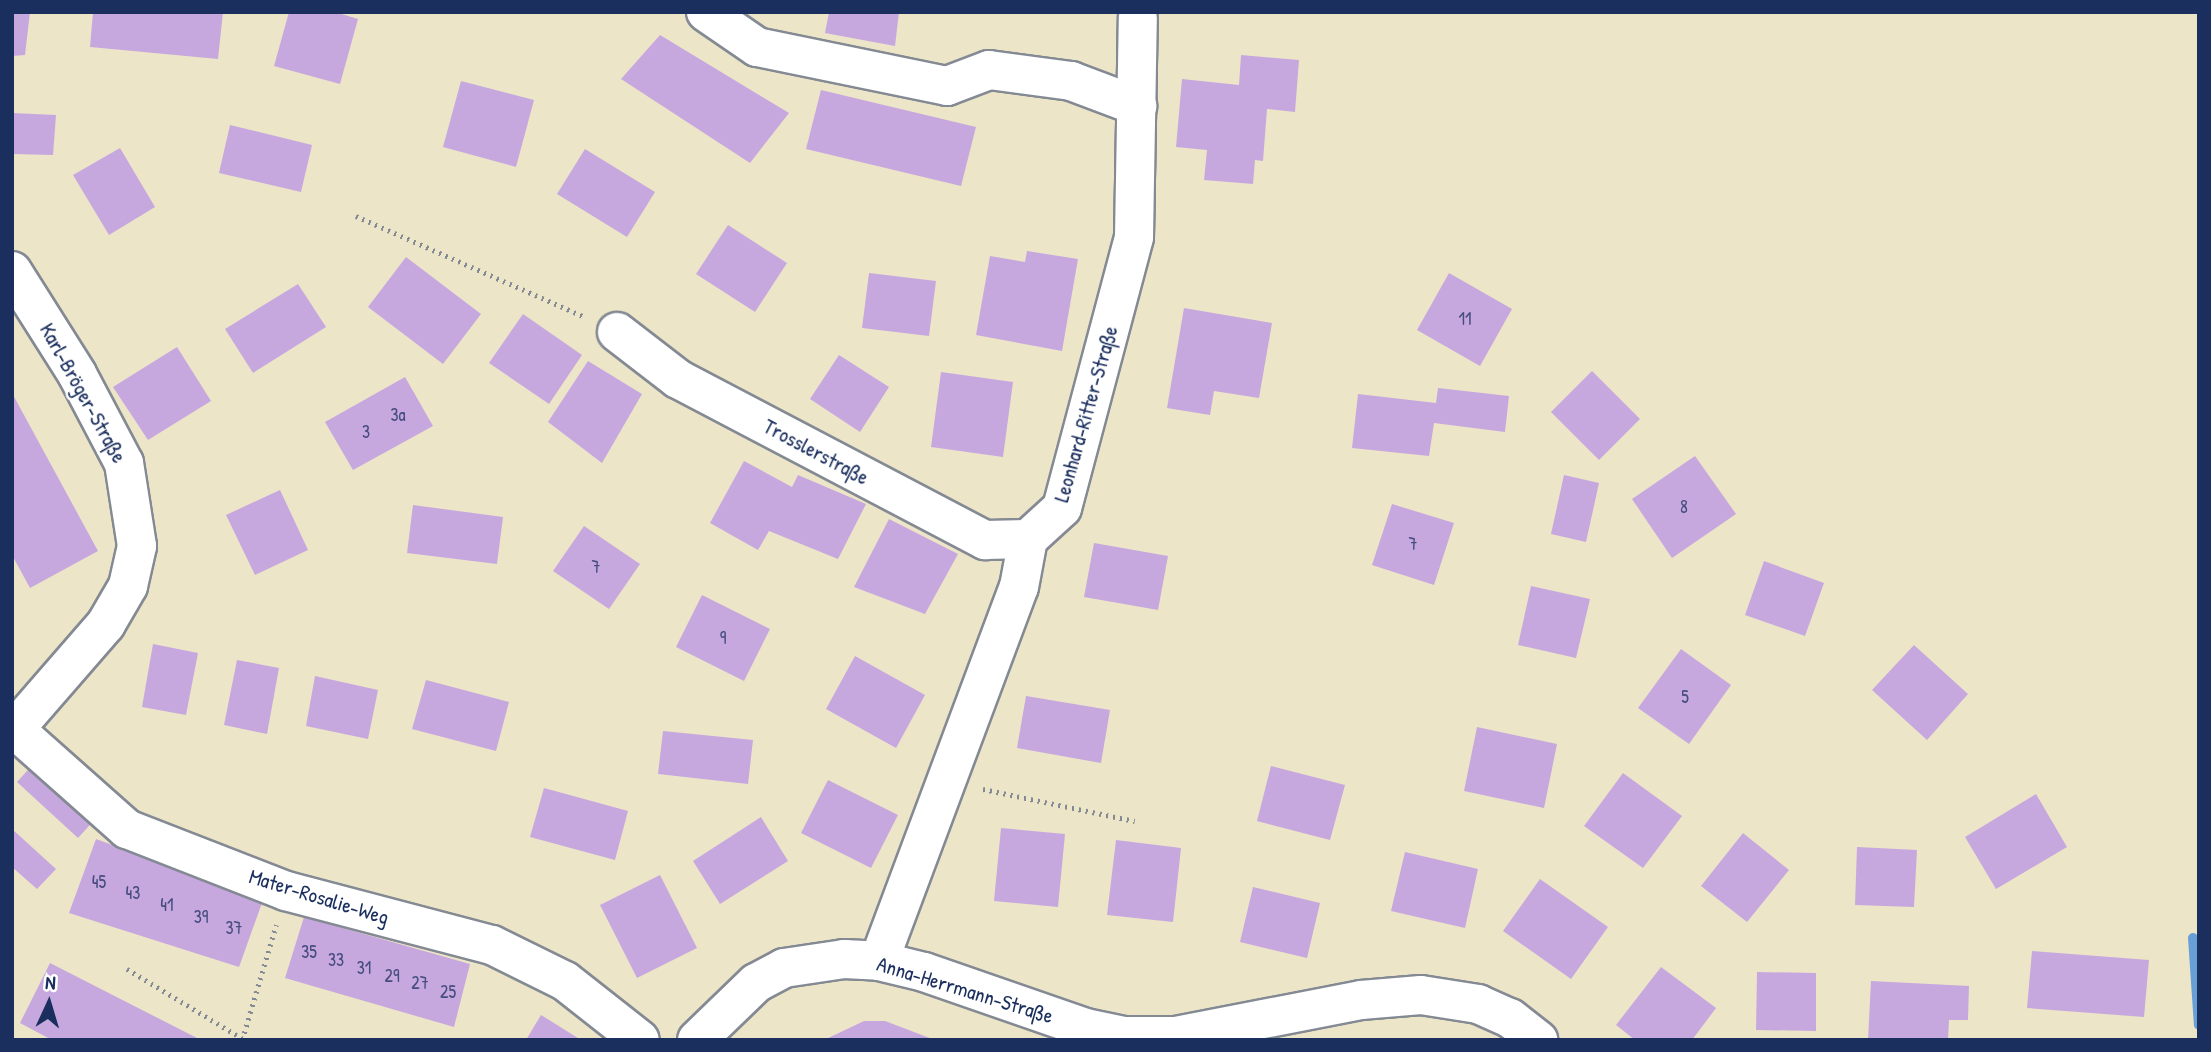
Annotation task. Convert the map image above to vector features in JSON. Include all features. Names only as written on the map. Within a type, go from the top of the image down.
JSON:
[{"type":"street","points":[[706,12],[757,47],[947,86],[989,70],[1071,81],[1138,106]]},
{"type":"street","name":"Leonhard-Ritter-Straße","points":[[1028,540],[1062,508],[1135,237],[1138,18]]},
{"type":"street","name":"Karl-Bröger-Straße","points":[[12,271],[77,374],[124,463],[137,547],[128,586],[106,624],[13,729]]},
{"type":"street","name":"Trosslerstraße","points":[[617,331],[678,379],[985,540],[1028,540]]},
{"type":"street","points":[[879,961],[1019,587],[1028,540]]},
{"type":"street","name":"Mater-Rosalie-Weg","points":[[13,729],[127,829],[286,891],[492,945],[565,981],[640,1040]]},
{"type":"street","name":"Anna-Herrmann-Straße","points":[[697,1040],[756,982],[785,968],[844,959],[879,961],[1086,1028],[1123,1036],[1176,1036],[1361,1000],[1421,995],[1478,1004],[1510,1018],[1538,1040]]},
{"type":"path","points":[[356,216],[617,331]]},
{"type":"path","points":[[948,781],[1135,821]]},
{"type":"path","points":[[127,969],[242,1039],[286,891]]},
{"type":"building","points":[[12,12],[30,12],[25,55],[12,56]]},
{"type":"building","points":[[93,12],[223,12],[218,59],[90,47]]},
{"type":"building","points":[[289,12],[335,12],[358,19],[340,84],[274,66]]},
{"type":"building","points":[[829,12],[899,12],[895,46],[825,33]]},
{"type":"building","points":[[660,35],[789,113],[750,163],[621,79]]},
{"type":"building","points":[[1241,55],[1299,60],[1295,112],[1267,109],[1263,161],[1255,160],[1253,184],[1204,180],[1207,150],[1176,147],[1182,79],[1239,85]]},
{"type":"building","points":[[461,81],[534,100],[516,167],[443,147]]},
{"type":"building","points":[[821,90],[976,127],[961,186],[806,149]]},
{"type":"building","points":[[12,113],[56,115],[53,155],[12,154]]},
{"type":"building","points":[[230,125],[312,145],[301,192],[219,173]]},
{"type":"building","points":[[120,148],[155,207],[109,235],[73,175]]},
{"type":"building","points":[[585,149],[655,192],[627,237],[557,194]]},
{"type":"building","points":[[728,225],[787,263],[755,312],[696,274]]},
{"type":"building","points":[[1027,251],[1078,259],[1062,351],[976,335],[990,256],[1025,262]]},
{"type":"building","points":[[406,257],[481,314],[443,364],[368,307]]},
{"type":"building","points":[[869,273],[936,281],[929,336],[862,328]]},
{"type":"building","points":[[1449,273],[1512,309],[1480,366],[1417,330]]},
{"type":"building","points":[[298,284],[326,327],[253,373],[225,329]]},
{"type":"building","points":[[1184,308],[1272,323],[1259,398],[1214,391],[1210,415],[1167,408]]},
{"type":"building","points":[[523,314],[582,355],[549,404],[489,363]]},
{"type":"building","points":[[177,347],[211,401],[148,440],[113,387]]},
{"type":"building","points":[[839,355],[889,387],[860,432],[810,399]]},
{"type":"building","points":[[588,361],[642,394],[602,463],[548,422]]},
{"type":"building","points":[[1592,371],[1640,419],[1599,460],[1551,412]]},
{"type":"building","points":[[941,372],[1013,382],[1003,457],[931,447]]},
{"type":"building","points":[[405,377],[433,426],[353,470],[325,422]]},
{"type":"building","points":[[1438,388],[1509,396],[1505,432],[1434,423],[1429,456],[1352,448],[1358,394],[1436,403]]},
{"type":"building","points":[[12,393],[98,551],[30,588],[12,555]]},
{"type":"building","points":[[1695,456],[1736,514],[1672,558],[1632,499]]},
{"type":"building","points":[[744,461],[792,487],[798,475],[866,504],[838,559],[769,531],[758,550],[710,523]]},
{"type":"building","points":[[1564,475],[1599,483],[1586,542],[1551,534]]},
{"type":"building","points":[[280,490],[308,550],[255,575],[226,515]]},
{"type":"building","points":[[1392,504],[1454,523],[1434,585],[1372,565]]},
{"type":"building","points":[[413,505],[503,517],[497,564],[407,553]]},
{"type":"building","points":[[889,519],[958,554],[925,614],[854,587]]},
{"type":"building","points":[[584,526],[640,564],[609,609],[553,571]]},
{"type":"building","points":[[1094,543],[1168,556],[1158,610],[1084,597]]},
{"type":"building","points":[[1764,561],[1824,583],[1805,636],[1745,615]]},
{"type":"building","points":[[1531,586],[1590,599],[1576,658],[1518,645]]},
{"type":"building","points":[[702,595],[770,629],[744,681],[676,647]]},
{"type":"building","points":[[153,644],[198,653],[186,715],[142,707]]},
{"type":"building","points":[[1914,645],[1968,694],[1927,740],[1872,690]]},
{"type":"building","points":[[1681,649],[1731,685],[1689,744],[1638,708]]},
{"type":"building","points":[[855,656],[925,695],[896,748],[826,709]]},
{"type":"building","points":[[237,660],[279,668],[267,734],[224,725]]},
{"type":"building","points":[[315,676],[378,690],[368,739],[306,726]]},
{"type":"building","points":[[426,680],[509,702],[496,751],[412,729]]},
{"type":"building","points":[[1026,696],[1110,710],[1101,763],[1017,748]]},
{"type":"building","points":[[1477,727],[1557,744],[1544,808],[1464,791]]},
{"type":"building","points":[[663,731],[753,740],[748,784],[658,774]]},
{"type":"building","points":[[36,761],[97,817],[78,838],[17,782]]},
{"type":"building","points":[[1271,766],[1345,785],[1330,840],[1257,821]]},
{"type":"building","points":[[1623,773],[1682,816],[1643,868],[1584,826]]},
{"type":"building","points":[[828,780],[898,815],[871,868],[801,833]]},
{"type":"building","points":[[544,788],[628,811],[615,860],[530,837]]},
{"type":"building","points":[[2036,794],[2067,847],[1996,889],[1965,837]]},
{"type":"building","points":[[761,817],[788,861],[720,904],[693,861]]},
{"type":"building","points":[[1001,828],[1065,834],[1058,907],[994,901]]},
{"type":"building","points":[[12,829],[56,869],[37,889],[12,867]]},
{"type":"building","points":[[1743,833],[1789,870],[1747,922],[1701,886]]},
{"type":"building","points":[[96,839],[263,900],[239,967],[69,913]]},
{"type":"building","points":[[1116,840],[1181,848],[1173,922],[1107,915]]},
{"type":"building","points":[[1857,847],[1917,850],[1914,907],[1855,905]]},
{"type":"building","points":[[1405,852],[1478,869],[1465,928],[1391,911]]},
{"type":"building","points":[[660,875],[697,948],[637,978],[600,905]]},
{"type":"building","points":[[1540,879],[1608,927],[1571,979],[1503,931]]},
{"type":"building","points":[[1253,887],[1320,903],[1307,958],[1240,942]]},
{"type":"building","points":[[304,917],[470,964],[454,1027],[285,978]]},
{"type":"building","points":[[2032,951],[2149,960],[2144,1017],[2027,1008]]},
{"type":"building","points":[[50,963],[201,1040],[52,1040],[20,1023]]},
{"type":"building","points":[[1661,967],[1716,1008],[1692,1040],[1635,1040],[1616,1025]]},
{"type":"building","points":[[1757,972],[1816,973],[1816,1031],[1756,1030]]},
{"type":"building","points":[[1871,981],[1969,986],[1968,1020],[1949,1020],[1948,1040],[1868,1040]]},
{"type":"building","points":[[541,1015],[570,1033],[581,1040],[526,1040]]},
{"type":"building","points":[[864,1021],[885,1021],[935,1040],[824,1040]]},
{"type":"waterway","points":[[2193,938],[2199,1025]]}]
